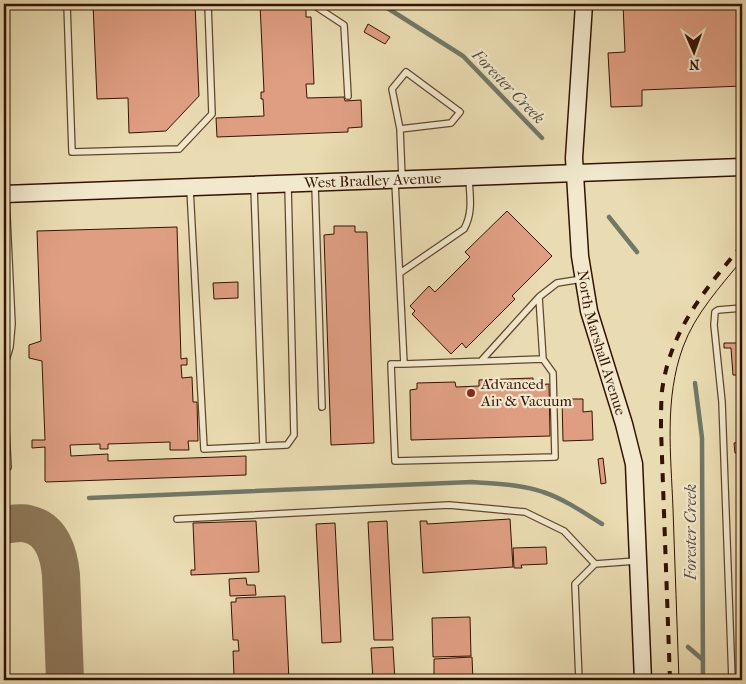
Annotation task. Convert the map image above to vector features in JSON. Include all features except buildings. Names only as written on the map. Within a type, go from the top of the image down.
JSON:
[{"type":"main road","name":"North Marshall Avenue","points":[[584,4],[574,158],[580,256],[589,311],[624,424],[634,464],[643,680]]},
{"type":"main road","name":"West Bradley Avenue","points":[[5,194],[742,166]]},
{"type":"lane","points":[[67,4],[72,152],[179,149],[212,114],[208,4]]},
{"type":"lane","points":[[312,4],[344,25],[348,96]]},
{"type":"lane","points":[[400,130],[451,123],[460,112],[406,72],[392,89],[400,130],[398,180],[404,364]]},
{"type":"lane","points":[[400,272],[464,230],[471,213],[469,177]]},
{"type":"lane","points":[[315,183],[322,407]]},
{"type":"lane","points":[[190,187],[204,449],[287,445],[294,435],[288,184]]},
{"type":"lane","points":[[254,185],[263,446]]},
{"type":"lane","points":[[4,367],[10,347],[12,324],[5,194]]},
{"type":"lane","points":[[481,361],[539,298],[557,283],[584,278]]},
{"type":"lane","points":[[539,298],[543,359],[553,373],[556,457],[394,461],[391,364],[543,359]]},
{"type":"lane","points":[[732,680],[722,402],[714,325],[718,310],[742,308]]},
{"type":"lane","points":[[4,392],[8,467]]},
{"type":"lane","points":[[177,519],[449,505],[525,512],[564,531],[595,564]]},
{"type":"lane","points":[[579,680],[575,584],[595,564],[638,561]]},
{"type":"waterway","name":"Forester Creek","points":[[381,4],[463,56],[542,138]]},
{"type":"waterway","name":"Forester Creek","points":[[609,217],[637,252]]},
{"type":"waterway","name":"Forester Creek","points":[[695,383],[702,438],[703,680]]},
{"type":"waterway","points":[[89,498],[472,482],[535,489],[566,502],[602,524]]},
{"type":"waterway","points":[[688,647],[703,660]]},
{"type":"taxiway","points":[[4,525],[22,523],[36,527],[43,531],[56,551],[61,575],[65,680]]},
{"type":"tram line","points":[[679,680],[670,448],[673,387],[683,347],[694,323],[742,260]]},
{"type":"railway","points":[[670,680],[661,429],[662,391],[666,369],[681,330],[715,278],[742,245]]},
{"type":"place","name":"Advanced Air & Vacuum","points":[[471,393]]}]
